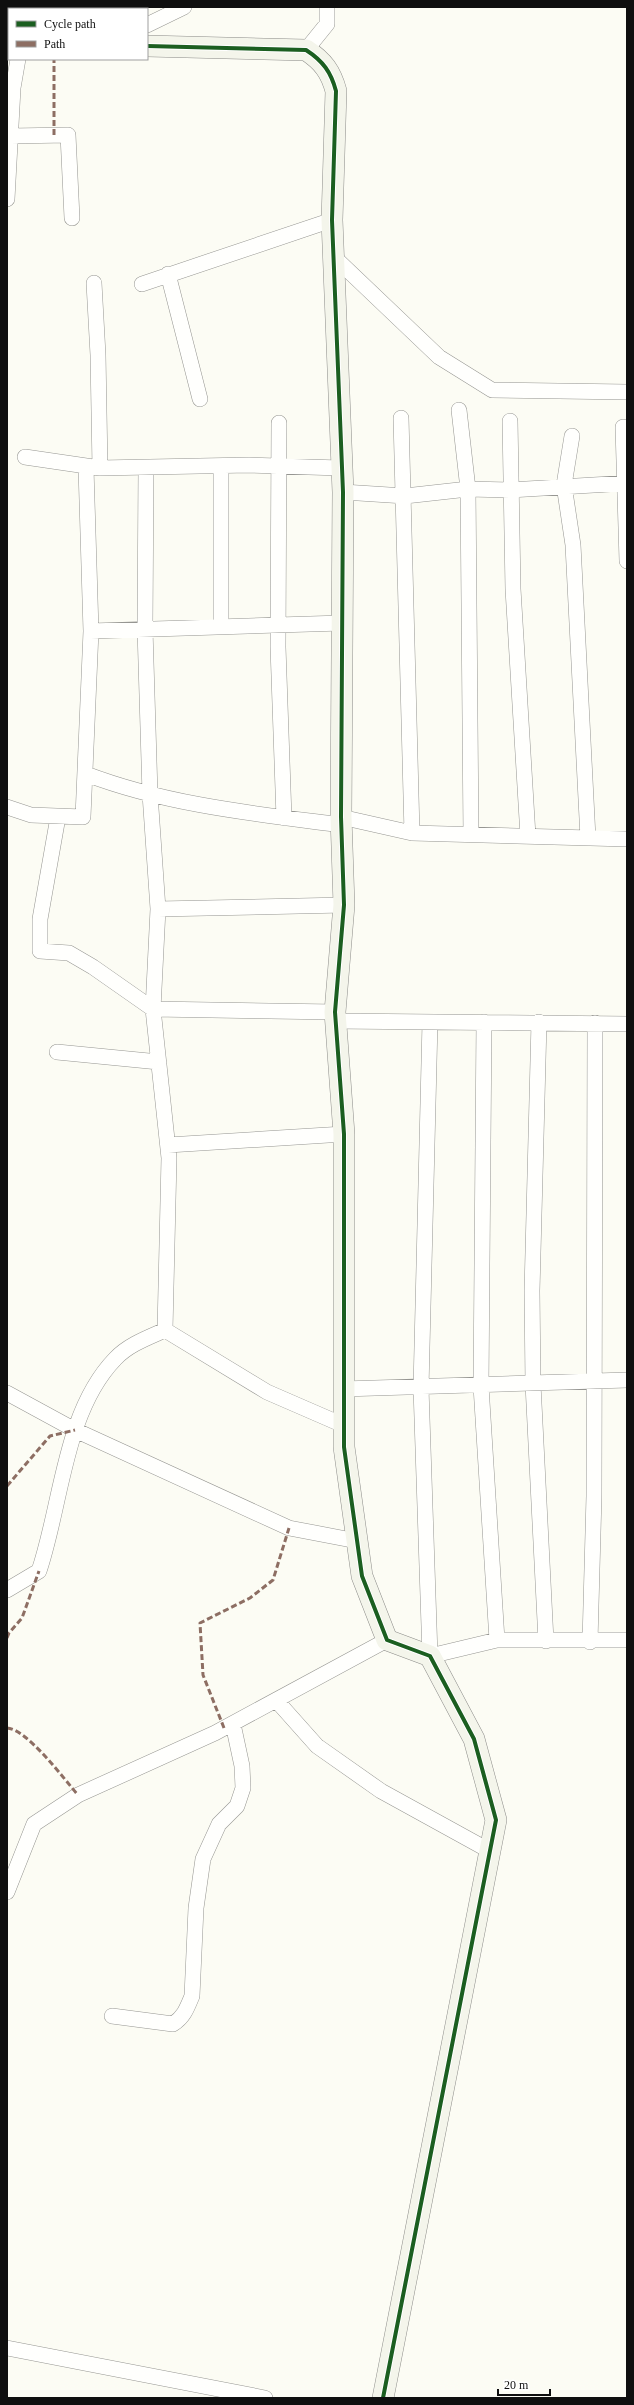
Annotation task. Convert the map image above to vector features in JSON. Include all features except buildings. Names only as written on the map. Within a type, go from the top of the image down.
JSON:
[{"type":"street","points":[[148,24],[184,7]]},
{"type":"street","points":[[306,50],[327,24],[327,7]]},
{"type":"street","points":[[148,46],[306,50],[321,59],[333,78],[336,91],[332,220],[340,468],[343,492],[341,821],[344,905],[335,1017],[344,1134],[342,1389],[344,1447],[362,1576],[387,1640],[430,1656],[497,1640],[590,1642],[627,1640]]},
{"type":"street","points":[[7,199],[18,60]]},
{"type":"street","points":[[11,136],[68,135],[72,218]]},
{"type":"street","points":[[142,284],[332,220]]},
{"type":"street","points":[[333,256],[439,357],[492,390],[627,392]]},
{"type":"street","points":[[168,274],[200,399]]},
{"type":"street","points":[[7,806],[31,815],[58,818],[82,817],[86,774],[91,631],[93,468],[98,355],[94,283]]},
{"type":"street","points":[[459,410],[468,489],[471,835]]},
{"type":"street","points":[[401,418],[405,496],[412,833]]},
{"type":"street","points":[[510,422],[510,490],[513,589],[528,836]]},
{"type":"street","points":[[279,423],[278,624],[284,818]]},
{"type":"street","points":[[623,427],[627,561]]},
{"type":"street","points":[[572,436],[564,485],[573,545],[588,838]]},
{"type":"street","points":[[26,457],[93,468],[279,466],[340,468]]},
{"type":"street","points":[[221,466],[221,627]]},
{"type":"street","points":[[146,468],[145,629],[150,794],[158,909],[153,1009],[168,1145],[164,1330]]},
{"type":"street","points":[[343,492],[405,496],[468,489],[510,490],[564,485],[625,483]]},
{"type":"street","points":[[91,631],[342,623]]},
{"type":"street","points":[[86,774],[150,794],[284,818],[341,821],[412,833],[627,839]]},
{"type":"street","points":[[58,818],[40,919],[40,951],[69,953],[93,967],[153,1009],[430,1022],[627,1024]]},
{"type":"street","points":[[158,909],[344,905]]},
{"type":"street","points":[[383,2398],[496,1820],[474,1739],[430,1656],[421,1388],[430,1022]]},
{"type":"street","points":[[484,1022],[481,1386],[497,1640]]},
{"type":"street","points":[[539,1022],[532,1291],[534,1384],[546,1641]]},
{"type":"street","points":[[590,1642],[594,1496],[593,1382],[595,1023]]},
{"type":"street","points":[[57,1052],[159,1062]]},
{"type":"street","points":[[168,1145],[344,1134]]},
{"type":"street","points":[[164,1330],[267,1392],[343,1425]]},
{"type":"street","points":[[7,1590],[39,1571],[48,1544],[75,1430],[93,1385],[116,1358],[138,1342],[164,1330]]},
{"type":"street","points":[[342,1389],[421,1388],[627,1380]]},
{"type":"street","points":[[7,1393],[75,1430],[289,1528],[358,1540]]},
{"type":"street","points":[[7,1892],[34,1824],[78,1794],[232,1724],[387,1640]]},
{"type":"street","points":[[276,1700],[317,1746],[381,1791],[490,1851]]},
{"type":"street","points":[[112,2016],[173,2024],[180,2020],[187,2010],[192,1996],[196,1908],[203,1859],[219,1824],[237,1806],[243,1788],[242,1766],[232,1724]]},
{"type":"street","points":[[7,2348],[265,2398]]},
{"type":"marked path","points":[[54,60],[54,135]]},
{"type":"marked path","points":[[7,1486],[50,1436],[75,1430]]},
{"type":"marked path","points":[[224,1728],[203,1675],[200,1623],[250,1598],[273,1580],[289,1528]]},
{"type":"marked path","points":[[7,1638],[9,1633],[22,1618],[39,1571]]},
{"type":"marked path","points":[[7,1728],[25,1737],[35,1745],[78,1795]]},
{"type":"cycle path","points":[[148,46],[306,50],[317,58],[326,68],[332,78],[336,91],[332,220],[343,492],[341,817],[344,905],[335,1012],[344,1134],[344,1447],[362,1576],[387,1640],[430,1656],[474,1739],[496,1820],[383,2398]]}]
